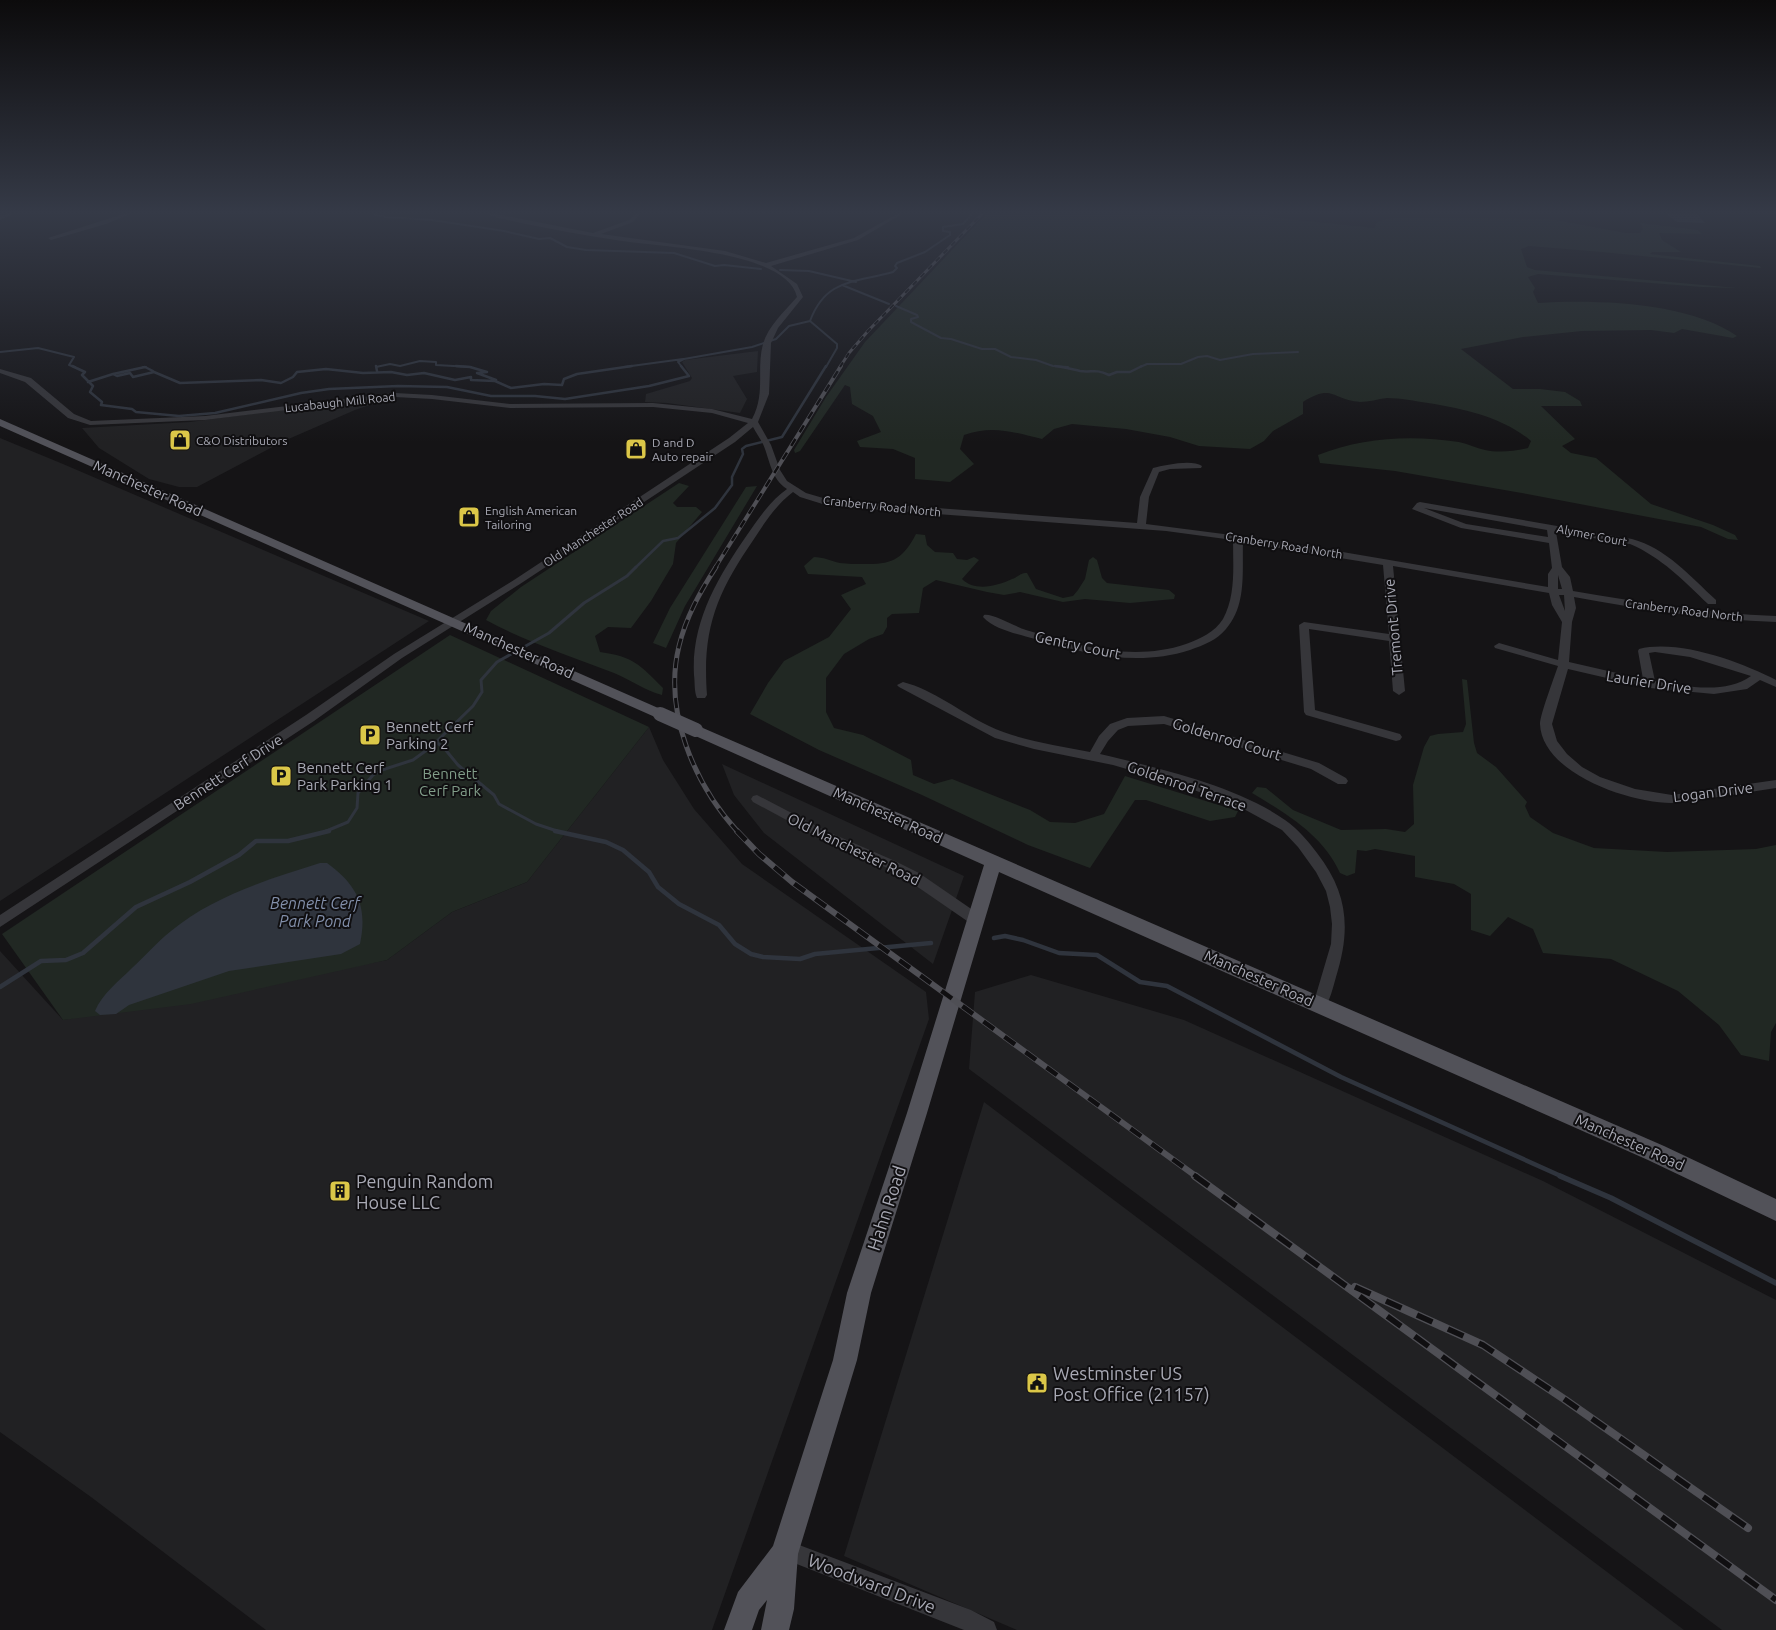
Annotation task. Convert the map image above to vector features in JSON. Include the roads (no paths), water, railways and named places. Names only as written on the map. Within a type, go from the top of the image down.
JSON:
[{"type":"main road","name":"Manchester Road","points":[[0,422],[993,862],[1656,1153],[1776,1210]]},
{"type":"main road","name":"Hahn Road","points":[[775,1630],[780,1608],[785,1552],[845,1360],[859,1293],[917,1113],[993,862]]},
{"type":"main road","name":"Hahn Road","points":[[738,1630],[748,1602],[785,1552]]},
{"type":"street","points":[[701,695],[699,648],[708,612],[722,582],[747,542],[778,498],[792,489],[779,476],[767,444],[754,422],[762,408],[765,394],[764,360],[767,343],[775,327],[796,304],[800,294],[798,290]]},
{"type":"street","name":"Lucabaugh Mill Road","points":[[0,371],[28,380],[71,416],[90,422],[205,418],[358,398],[394,396],[432,397],[518,407],[653,405],[707,410],[754,422]]},
{"type":"street","name":"Old Manchester Road","points":[[455,622],[708,456],[754,422]]},
{"type":"street","points":[[1142,526],[1141,515],[1144,499],[1156,470],[1169,466],[1198,466]]},
{"type":"street","name":"Cranberry Road North","points":[[792,489],[815,500],[847,506],[1142,526],[1238,538],[1569,594],[1712,616],[1776,619]]},
{"type":"street","name":"Alymer Court","points":[[1554,541],[1464,526],[1417,509],[1420,505],[1453,510],[1612,538],[1651,550],[1682,572],[1712,602]]},
{"type":"street","points":[[1447,520],[1453,510]]},
{"type":"street","name":"Logan Drive","points":[[1551,528],[1557,568],[1553,574],[1553,591]]},
{"type":"street","name":"Gentry Court","points":[[988,617],[1008,628],[1073,647],[1109,654],[1141,656],[1186,649],[1213,636],[1229,617],[1236,586],[1238,538]]},
{"type":"street","name":"Tremont Drive","points":[[1388,563],[1399,691]]},
{"type":"street","name":"Logan Drive","points":[[1557,568],[1564,574],[1571,608],[1564,666],[1547,715],[1547,734],[1557,751],[1566,761],[1597,780],[1623,791],[1664,798],[1776,784]]},
{"type":"street","points":[[1553,591],[1558,608],[1568,622]]},
{"type":"street","name":"Bennett Cerf Drive","points":[[0,922],[310,718],[391,661],[455,622]]},
{"type":"street","points":[[1393,638],[1304,624],[1310,712],[1396,736]]},
{"type":"street","name":"Laurier Drive","points":[[1499,646],[1564,666],[1650,685],[1683,690],[1716,690],[1751,684],[1760,675]]},
{"type":"street","points":[[1650,685],[1643,651],[1652,649],[1687,653],[1760,675],[1776,684]]},
{"type":"street","name":"Goldenrod Terrace","points":[[903,685],[929,696],[963,718],[999,735],[1034,745],[1133,766],[1219,794],[1274,819],[1299,839],[1320,867],[1330,884],[1337,902],[1339,926],[1337,947],[1320,1005]]},
{"type":"street","name":"Goldenrod Court","points":[[1093,757],[1103,739],[1114,727],[1127,722],[1164,720],[1315,766],[1342,781]]},
{"type":"street","name":"Old Manchester Road","points":[[757,799],[814,830],[890,864],[927,886],[975,919]]},
{"type":"street","name":"Woodward Drive","points":[[785,1552],[963,1618],[986,1630]]},
{"type":"water","name":"Bennett Cerf Park Pond","points":[[320,863],[327,863],[337,871],[353,888],[358,897],[362,918],[360,944],[341,954],[229,971],[129,1005],[116,1014],[100,1015],[95,1011],[111,988],[161,940],[187,919],[223,898],[242,890]]},
{"type":"waterway","points":[[810,321],[824,297],[833,290]]},
{"type":"waterway","points":[[855,290],[889,304]]},
{"type":"waterway","points":[[896,306],[917,315],[918,317],[911,319],[911,322],[941,338],[951,339],[982,349],[995,349],[1011,357],[1036,360],[1058,366]]},
{"type":"waterway","points":[[682,367],[678,362],[684,359],[752,347],[776,339],[789,326],[810,321]]},
{"type":"waterway","points":[[810,321],[837,344],[837,348],[826,367]]},
{"type":"waterway","points":[[0,352],[38,348],[74,357],[69,365],[72,366]]},
{"type":"waterway","points":[[1140,367],[1147,364],[1181,364],[1198,357],[1207,356],[1220,360],[1253,354],[1298,352]]},
{"type":"waterway","points":[[624,367],[683,359]]},
{"type":"waterway","points":[[376,367],[390,364],[400,366],[420,361],[436,362],[436,365],[466,367]]},
{"type":"waterway","points":[[72,366],[85,372],[82,375],[89,382]]},
{"type":"waterway","points":[[456,366],[466,367]]},
{"type":"waterway","points":[[113,374],[117,376],[130,373],[133,377],[154,372],[180,383],[261,380],[281,383],[293,377],[297,372],[326,369],[363,373],[391,372],[407,375],[424,373],[455,380],[471,377],[471,380],[495,381],[511,388],[544,384],[562,385],[564,379],[577,374],[632,366]]},
{"type":"waterway","points":[[89,382],[93,386],[90,392],[102,402],[101,405],[132,409],[136,412],[179,416],[215,413],[301,393],[329,389],[398,386],[447,387],[491,396],[535,396],[565,399],[649,386],[689,376],[681,366]]},
{"type":"waterway","points":[[635,568],[663,541],[678,538],[715,508],[732,485],[732,477],[743,454],[742,449],[746,446],[782,437],[826,366]]},
{"type":"waterway","points":[[1058,366],[1068,367]]},
{"type":"waterway","points":[[1058,366],[1080,371],[1096,371],[1109,375],[1117,372],[1130,372],[1140,367]]},
{"type":"waterway","points":[[113,374],[145,367]]},
{"type":"waterway","points":[[145,367],[153,371]]},
{"type":"waterway","points":[[376,367],[377,371]]},
{"type":"waterway","points":[[466,367],[471,367]]},
{"type":"waterway","points":[[466,367],[487,372],[477,373],[496,380]]},
{"type":"waterway","points":[[89,382],[113,374]]},
{"type":"waterway","points":[[436,742],[473,706],[482,692],[481,680],[497,662],[549,633],[584,603],[627,576],[635,568]]},
{"type":"waterway","points":[[324,832],[348,822],[357,808],[358,793],[373,775],[382,770],[413,760],[436,742]]},
{"type":"waterway","points":[[436,742],[444,748],[458,765],[494,795],[499,804],[536,824],[560,832]]},
{"type":"waterway","points":[[0,987],[41,961],[66,960],[83,953],[136,907],[190,882],[239,855],[256,841],[288,841],[329,831]]},
{"type":"waterway","points":[[555,831],[606,842],[623,850],[649,872],[658,887],[679,904],[719,925],[735,944],[751,954],[763,957],[800,959],[815,954],[931,943]]},
{"type":"waterway","points":[[994,938],[1005,936],[1023,940],[1059,953],[1097,955],[1140,982],[1167,986],[1341,1077],[1563,1177]]},
{"type":"waterway","points":[[1560,1176],[1611,1198],[1776,1283]]},
{"type":"railway","points":[[840,367],[868,331],[908,290]]},
{"type":"railway","points":[[715,568],[841,366]]},
{"type":"railway","points":[[716,567],[704,586],[685,625],[675,671],[675,696],[679,721],[696,769],[708,792],[738,832]]},
{"type":"railway","points":[[737,831],[759,854],[792,882],[1197,1177]]},
{"type":"railway","points":[[1195,1176],[1776,1600]]},
{"type":"railway","points":[[1355,1287],[1483,1345],[1564,1399],[1748,1528]]},
{"type":"place","name":"C&O Distributors","points":[[180,440]]},
{"type":"place","name":"D and D Auto repair","points":[[636,449]]},
{"type":"place","name":"English American Tailoring","points":[[469,517]]},
{"type":"place","name":"Bennett Cerf Parking 2","points":[[370,735]]},
{"type":"place","name":"Bennett Cerf Park Parking 1","points":[[281,776]]},
{"type":"place","name":"Penguin Random House LLC","points":[[340,1191]]},
{"type":"place","name":"Westminster US Post Office (21157)","points":[[1037,1383]]},
{"type":"park label","name":"Bennett Cerf Park","points":[[450,782]]}]
